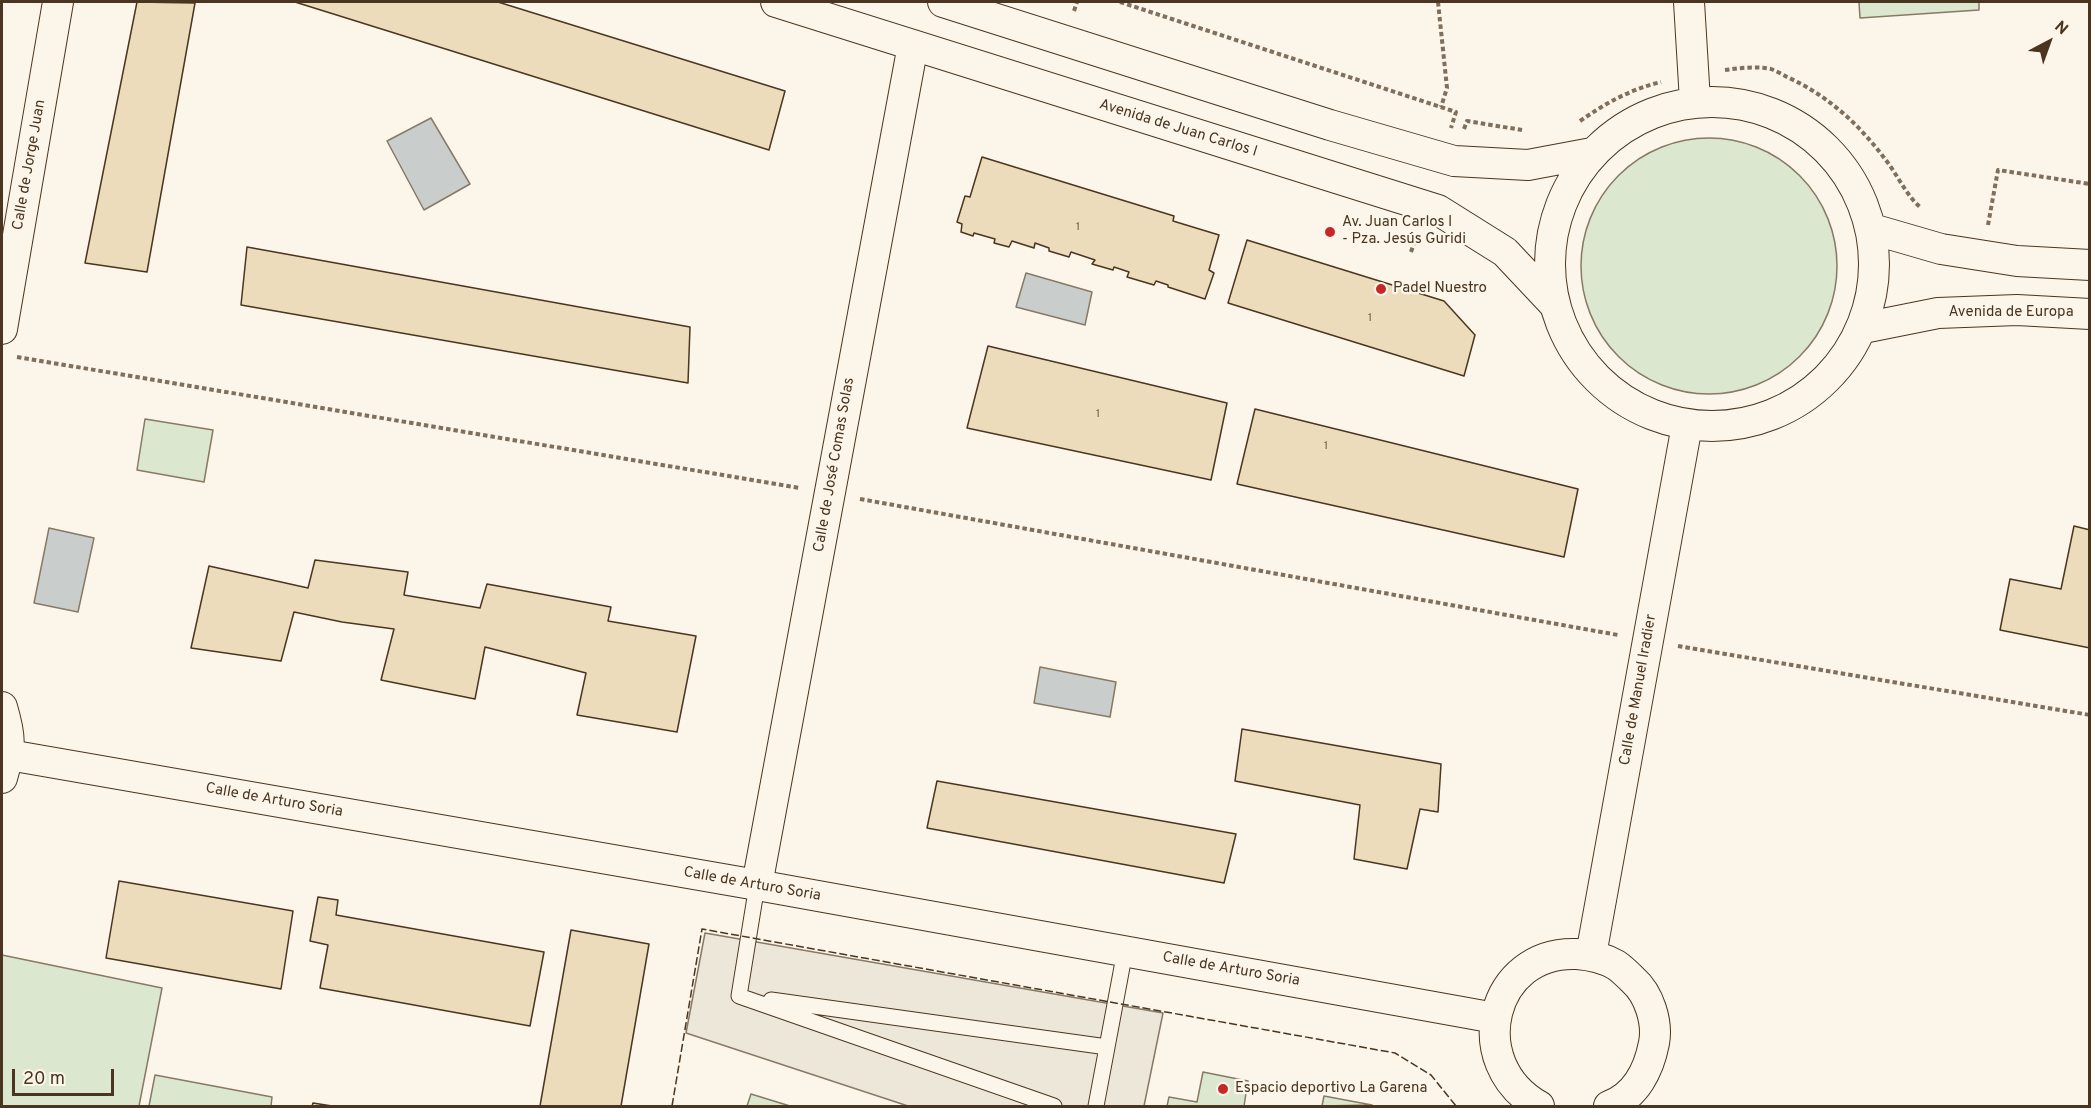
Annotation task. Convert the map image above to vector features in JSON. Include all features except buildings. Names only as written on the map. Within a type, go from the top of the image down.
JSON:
[{"type":"street","name":"Calle de Jorge Juan","points":[[2,329],[58,2]]},
{"type":"street","name":"Avenida de Juan Carlos I","points":[[776,2],[1438,210],[1505,252],[1553,303]]},
{"type":"street","points":[[943,2],[1330,125],[1454,161],[1528,165],[1592,153]]},
{"type":"street","points":[[1689,2],[1694,87]]},
{"type":"street","name":"Calle de José Comas Solas","points":[[758,885],[913,45]]},
{"type":"street","points":[[1694,87],[1787,119],[1826,147],[1855,185],[1872,229],[1875,279],[1863,328],[1833,375],[1789,408],[1743,424],[1687,425],[1643,412],[1602,385],[1572,349],[1553,303],[1549,247],[1561,200],[1592,153],[1613,133],[1637,118],[1665,107],[1694,87]]},
{"type":"street","points":[[1872,229],[1941,249],[2017,261],[2090,266]]},
{"type":"street","name":"Avenida de Europa","points":[[1863,328],[1938,313],[2017,310],[2090,314]]},
{"type":"street","name":"Calle de Manuel Iradier","points":[[1591,955],[1687,425]]},
{"type":"street","points":[[2,707],[9,730],[5,766]]},
{"type":"street","name":"Calle de Arturo Soria","points":[[5,766],[758,885],[1495,1018]]},
{"type":"street","points":[[1539,1107],[1516,1090],[1502,1069],[1494,1044],[1495,1018],[1504,994],[1520,974],[1541,960],[1566,954],[1591,955],[1617,965],[1637,984],[1651,1008],[1655,1035],[1650,1062],[1636,1086],[1609,1107]]},
{"type":"lane","points":[[739,996],[758,885]]},
{"type":"lane","points":[[1096,1107],[1125,951]]},
{"type":"lane","points":[[739,996],[1107,1047]]},
{"type":"lane","points":[[739,996],[1053,1107]]},
{"type":"path","points":[[1438,2],[1447,88],[1441,107]]},
{"type":"path","points":[[1579,121],[1613,99],[1644,86],[1694,87],[1751,67],[1771,69],[1817,92],[1849,118],[1904,184],[1912,200],[1925,212]]},
{"type":"path","points":[[1454,161],[1467,121],[1529,131]]},
{"type":"path","points":[[1977,225],[1988,227],[1998,170],[2090,184]]},
{"type":"path","points":[[1648,640],[2090,715]]},
{"type":"green space","points":[[1859,2],[1979,2],[1979,10],[1860,18]]},
{"type":"green space","points":[[1696,138],[1722,138],[1758,147],[1780,159],[1800,175],[1816,195],[1828,217],[1835,241],[1837,266],[1835,291],[1828,315],[1816,337],[1800,357],[1780,373],[1758,385],[1722,394],[1696,394],[1660,385],[1638,373],[1618,357],[1602,337],[1590,315],[1581,279],[1581,253],[1590,217],[1602,195],[1618,175],[1638,159],[1660,147]]},
{"type":"green space","points":[[145,419],[213,430],[204,482],[137,470]]},
{"type":"green space","points":[[2,955],[162,988],[139,1106],[2,1106]]},
{"type":"green space","name":"Espacio deportivo La Garena","points":[[1203,1072],[1248,1081],[1244,1106],[1167,1106],[1169,1097],[1197,1102]]},
{"type":"green space","points":[[155,1075],[272,1097],[271,1106],[149,1106]]},
{"type":"green space","points":[[751,1094],[790,1106],[747,1106]]},
{"type":"green space","name":"Espacio deportivo La Garena","points":[[1324,1096],[1372,1105],[1322,1106]]},
{"type":"shaded area","points":[[431,118],[470,184],[424,210],[387,141]]},
{"type":"shaded area","points":[[1026,273],[1092,292],[1085,325],[1016,307]]},
{"type":"shaded area","points":[[49,528],[94,538],[78,612],[34,603]]},
{"type":"shaded area","points":[[1040,667],[1116,682],[1110,717],[1034,703]]},
{"type":"shaded area","points":[[705,933],[1163,1013],[1144,1106],[908,1106],[686,1033]]},
{"type":"fence","points":[[672,1106],[702,929],[1395,1053],[1431,1075],[1456,1106]]},
{"type":"place","name":"Av. Juan Carlos I - Pza. Jesús Guridi","points":[[1330,232]]},
{"type":"place","name":"Padel Nuestro","points":[[1381,289]]},
{"type":"place","name":"Espacio deportivo La Garena","points":[[1223,1089]]}]
